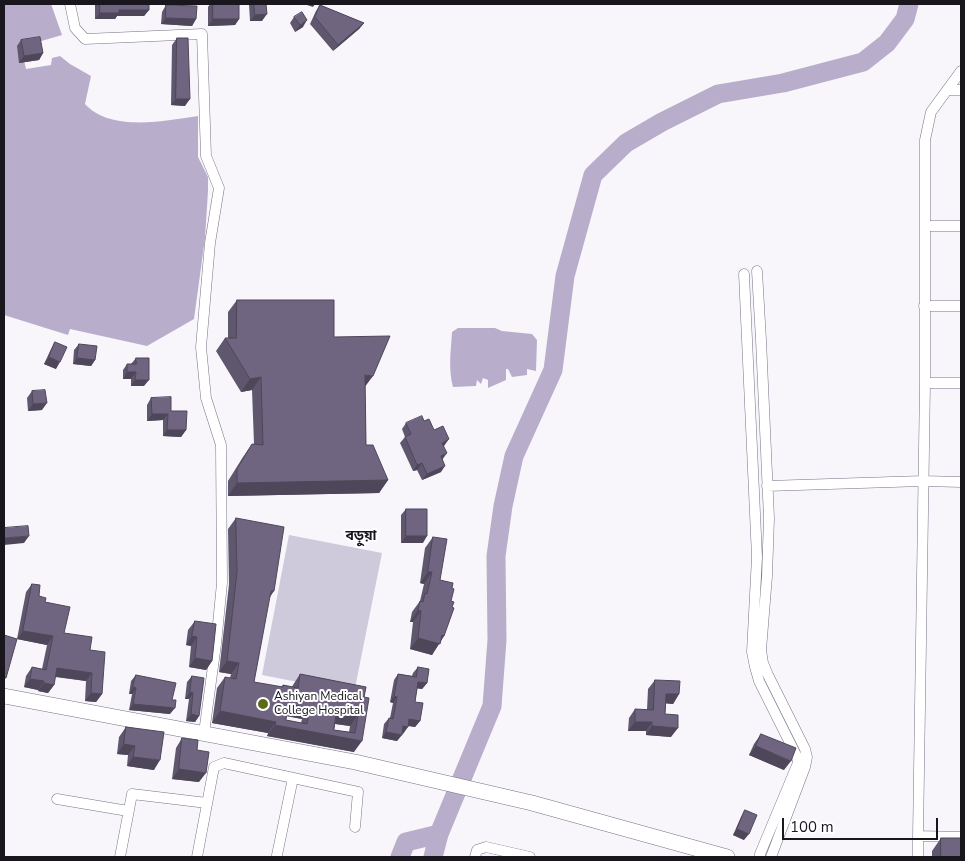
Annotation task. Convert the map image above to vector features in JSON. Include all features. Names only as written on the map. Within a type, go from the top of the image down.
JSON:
[{"type":"street","points":[[70,4],[75,28],[85,39],[202,34],[206,156],[219,188],[210,242],[202,347],[206,398],[221,445],[222,584],[204,733]]},
{"type":"street","points":[[918,857],[925,383],[925,140],[931,112],[961,71]]},
{"type":"street","points":[[947,90],[961,90]]},
{"type":"street","points":[[926,226],[961,226]]},
{"type":"street","points":[[757,271],[769,545],[761,650],[765,669],[798,763],[760,857]]},
{"type":"street","points":[[744,274],[757,557],[752,652],[754,667],[760,681],[805,750],[806,757],[805,767],[771,857]]},
{"type":"street","points":[[924,306],[961,306]]},
{"type":"street","points":[[747,340],[761,340]]},
{"type":"street","points":[[925,383],[961,383]]},
{"type":"street","points":[[767,486],[923,481],[961,482]]},
{"type":"street","points":[[4,696],[354,762],[532,803],[727,857]]},
{"type":"street","points":[[197,857],[214,767],[218,764],[231,764],[358,792],[354,827]]},
{"type":"street","points":[[277,855],[293,778]]},
{"type":"street","points":[[120,857],[132,794],[208,803]]},
{"type":"street","points":[[57,799],[128,811]]},
{"type":"street","points":[[918,836],[961,837]]},
{"type":"street","points":[[475,857],[477,850],[486,847],[530,857]]},
{"type":"shaded area","points":[[4,4],[51,4],[62,35],[21,47],[26,69],[51,65],[52,58],[60,56],[91,76],[85,104],[96,113],[123,121],[138,122],[154,122],[198,116],[198,157],[208,177],[208,191],[205,238],[194,319],[147,346],[70,329],[68,335],[4,315]]},
{"type":"shaded area","points":[[458,328],[495,328],[502,331],[532,334],[537,340],[536,371],[527,369],[527,375],[512,377],[508,369],[506,369],[506,380],[488,388],[488,380],[483,378],[481,384],[477,380],[476,386],[453,387],[450,366],[452,332]]},
{"type":"shaded area","points":[[289,535],[382,553],[354,693],[262,675]]},
{"type":"building","points":[[100,4],[149,4],[149,10],[119,10],[119,13],[100,13]]},
{"type":"building","points":[[213,4],[239,4],[239,19],[213,19]]},
{"type":"building","points":[[254,4],[266,4],[267,14],[255,15]]},
{"type":"building","points":[[166,5],[197,6],[196,19],[166,18]]},
{"type":"building","points":[[320,5],[364,23],[338,45],[315,17]]},
{"type":"building","points":[[302,12],[307,20],[300,25],[294,17]]},
{"type":"building","points":[[40,37],[43,53],[24,56],[21,40]]},
{"type":"building","points":[[177,38],[188,38],[190,99],[176,99]]},
{"type":"building","points":[[237,300],[334,300],[334,337],[390,336],[373,376],[365,375],[366,445],[373,445],[388,480],[237,483],[237,469],[252,444],[263,445],[261,377],[250,379],[225,338],[236,338]]},
{"type":"building","points":[[55,342],[67,347],[60,362],[49,357]]},
{"type":"building","points":[[79,344],[97,346],[95,360],[77,358]]},
{"type":"building","points":[[136,358],[149,358],[149,380],[135,380],[136,372],[127,372],[127,364],[136,364]]},
{"type":"building","points":[[45,390],[47,403],[33,404],[32,391]]},
{"type":"building","points":[[171,397],[171,411],[187,411],[186,430],[167,430],[168,414],[152,414],[151,398]]},
{"type":"building","points":[[422,416],[424,421],[429,419],[434,430],[443,426],[449,439],[442,443],[447,453],[441,456],[445,466],[427,474],[422,463],[417,465],[405,437],[411,434],[406,423]]},
{"type":"building","points":[[406,509],[427,509],[427,536],[406,536]]},
{"type":"building","points":[[236,518],[284,527],[274,591],[271,591],[254,682],[298,688],[300,674],[366,687],[364,697],[369,698],[362,741],[275,725],[276,722],[220,711],[225,677],[236,679],[239,663],[227,661],[237,572]],"holes":[[[289,704],[310,708],[307,724],[286,720]],[[337,711],[358,715],[355,733],[334,730]]]},
{"type":"building","points":[[28,526],[29,536],[4,538],[4,528]]},
{"type":"building","points":[[433,537],[447,539],[440,580],[453,583],[452,588],[454,589],[451,601],[454,602],[452,607],[454,608],[440,644],[418,638],[421,611],[418,610],[420,601],[423,602],[425,593],[427,594],[432,572],[428,572]]},
{"type":"building","points":[[32,584],[40,585],[39,596],[46,598],[45,602],[70,607],[64,633],[92,637],[90,650],[105,652],[102,694],[91,693],[92,673],[57,668],[54,685],[30,679],[32,667],[46,670],[53,636],[23,631]]},
{"type":"building","points":[[195,621],[216,624],[212,661],[195,658],[197,637],[192,636]]},
{"type":"building","points":[[4,635],[17,639],[6,678],[4,678]]},
{"type":"building","points":[[418,667],[429,669],[427,683],[418,682],[415,702],[423,703],[420,721],[409,719],[408,727],[403,726],[402,735],[386,732],[389,718],[393,719],[397,697],[394,696],[398,674],[416,677]]},
{"type":"building","points":[[136,675],[176,683],[172,700],[176,700],[175,708],[133,704],[136,688],[133,687]]},
{"type":"building","points":[[192,676],[204,678],[199,716],[191,714],[193,693],[190,692]]},
{"type":"building","points":[[655,680],[680,681],[679,694],[666,694],[665,714],[678,715],[678,728],[652,726],[652,722],[635,722],[635,709],[653,710]]},
{"type":"building","points":[[126,727],[164,732],[160,760],[133,757],[135,746],[124,744]]},
{"type":"building","points":[[761,734],[796,748],[791,761],[756,746]]},
{"type":"building","points":[[182,738],[198,740],[197,750],[209,752],[206,773],[179,769]]},
{"type":"building","points":[[745,810],[757,815],[749,834],[737,829]]},
{"type":"building","points":[[941,838],[961,838],[961,857],[941,857]]},
{"type":"waterway","points":[[433,857],[439,834],[492,706],[497,640],[496,556],[503,506],[514,456],[553,370],[565,276],[593,175],[626,143],[662,122],[718,94],[783,83],[863,62],[887,43],[905,19],[909,4]]},
{"type":"waterway","points":[[400,857],[406,842],[439,834]]},
{"type":"place","name":"Ashiyan Medical College Hospital","points":[[263,704]]},
{"type":"district","name":"বড়ুয়া","points":[[361,537]]}]
